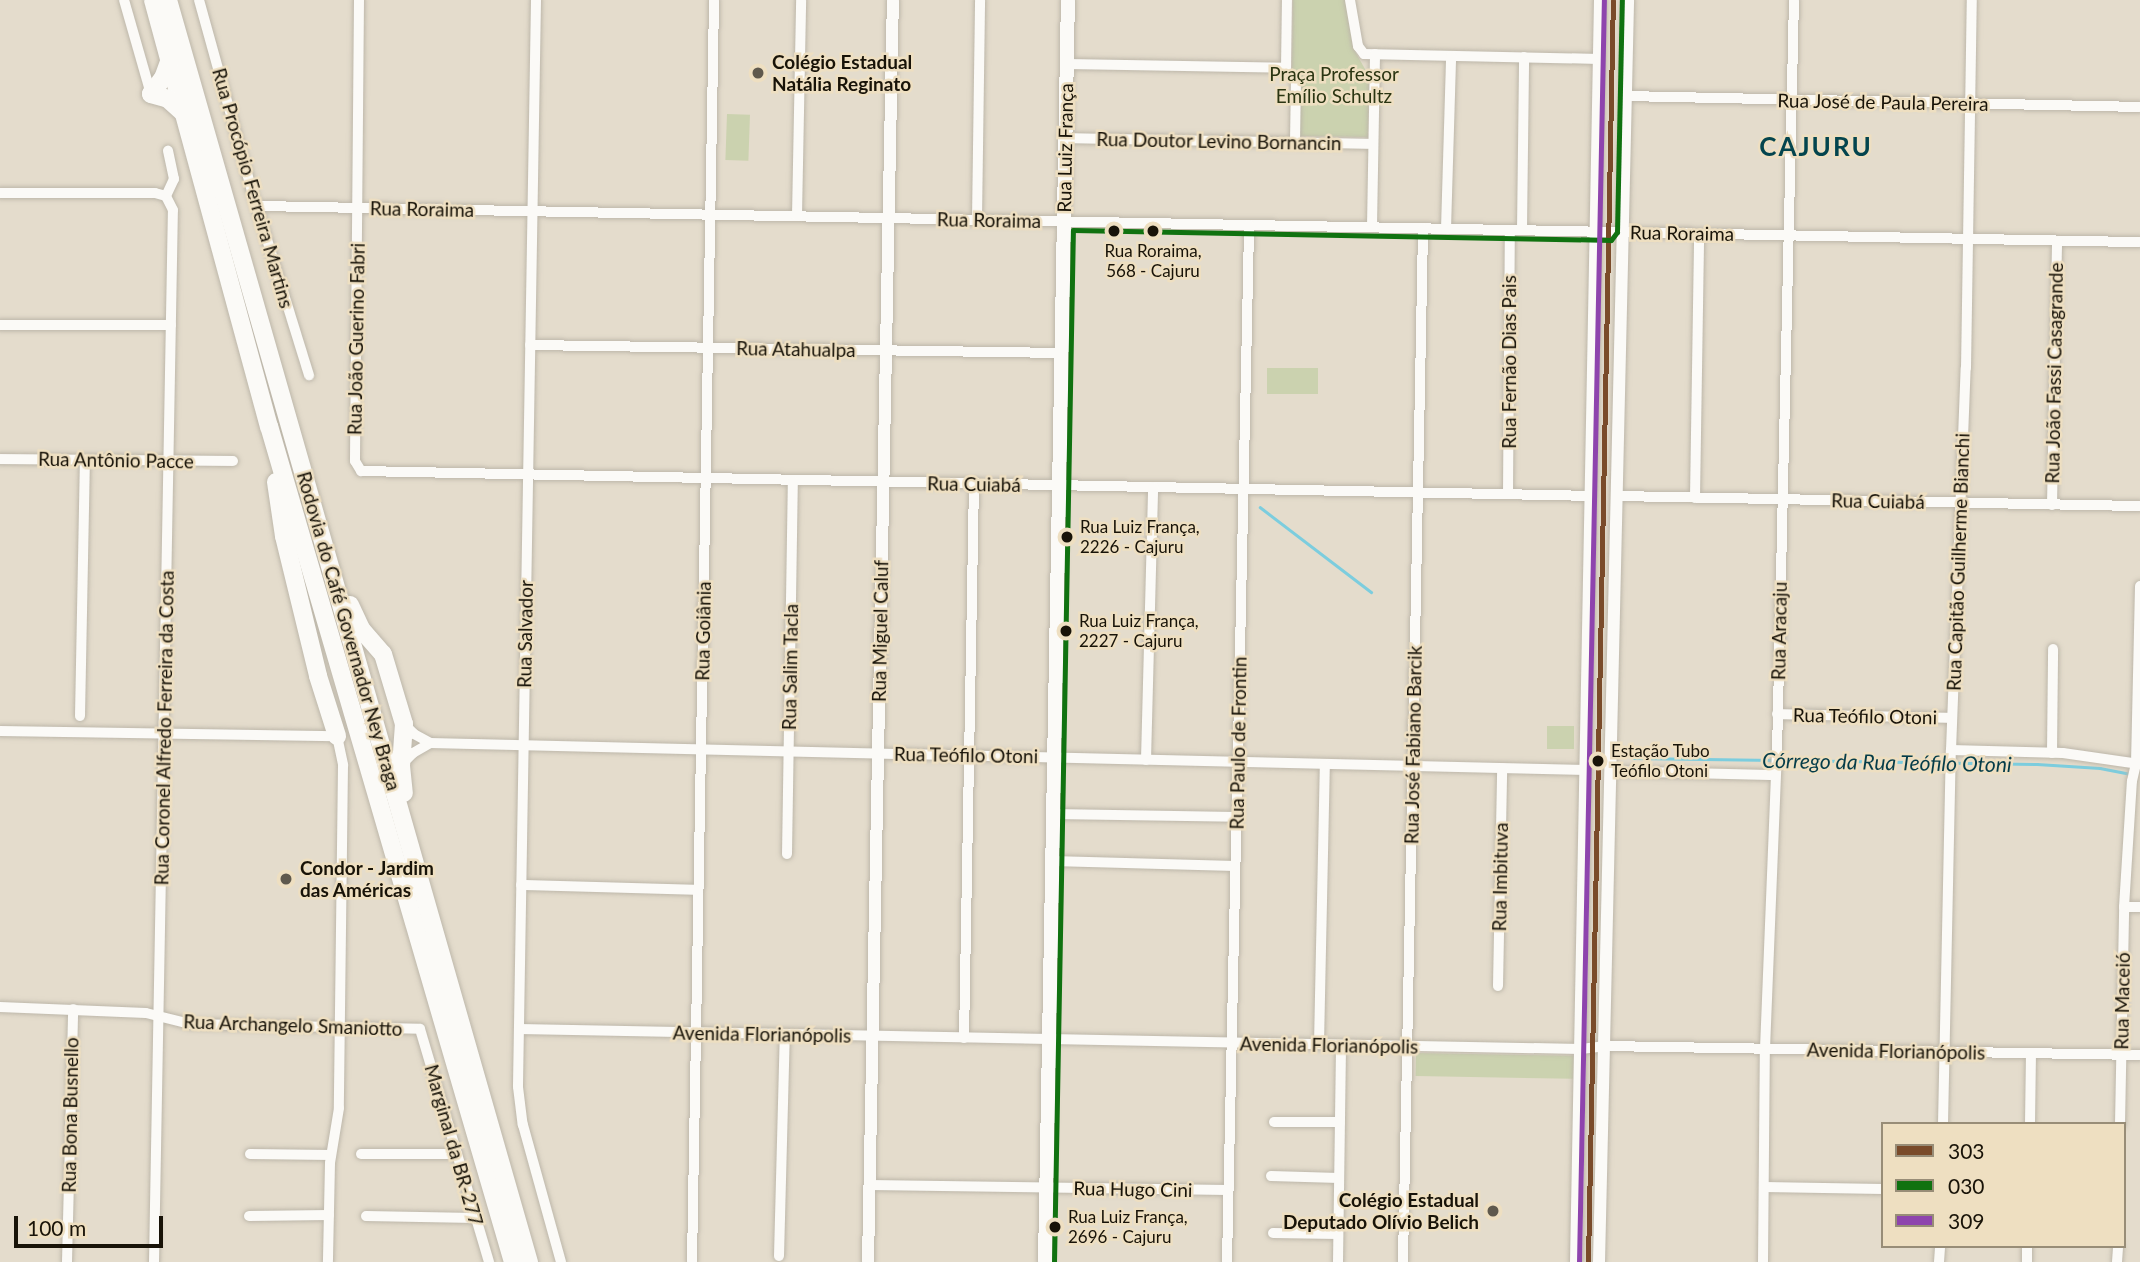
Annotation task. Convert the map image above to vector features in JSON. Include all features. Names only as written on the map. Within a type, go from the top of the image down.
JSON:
[{"type":"highway","name":"Rodovia do Café Governador Ney Braga","points":[[153,0],[187,116],[269,426],[513,1262]]},
{"type":"highway","name":"Rodovia do Café Governador Ney Braga","points":[[168,0],[529,1262]]},
{"type":"highway","points":[[170,59],[163,78],[151,94],[168,99],[187,116]]},
{"type":"highway","points":[[269,426],[284,536],[318,676],[337,736]]},
{"type":"highway","points":[[316,520],[332,550],[357,623],[383,654],[404,724],[401,766],[413,852]]},
{"type":"main road","name":"Rua Luiz França","points":[[1045,1262],[1068,0]]},
{"type":"street","points":[[124,0],[151,94]]},
{"type":"street","name":"Rua Procópio Ferreira Martins","points":[[199,0],[309,375]]},
{"type":"street","name":"Rua João Guerino Fabri","points":[[358,468],[355,461],[359,0]]},
{"type":"street","name":"Rua Salvador","points":[[537,0],[523,745],[520,1111],[561,1262]]},
{"type":"street","name":"Rua Goiânia","points":[[692,1262],[714,0]]},
{"type":"street","points":[[797,216],[800,0]]},
{"type":"street","name":"Rua Miguel Caluf","points":[[868,1262],[892,0]]},
{"type":"street","points":[[977,220],[980,0]]},
{"type":"street","points":[[1067,64],[1286,68],[1287,0]]},
{"type":"street","points":[[1350,0],[1359,49],[1364,54],[1599,59]]},
{"type":"street","points":[[1576,1262],[1600,0]]},
{"type":"street","points":[[1600,1262],[1628,0]]},
{"type":"street","name":"Rua Aracaju","points":[[1763,1262],[1765,1049],[1777,752],[1794,0]]},
{"type":"street","name":"Rua Capitão Guilherme Bianchi","points":[[1943,1122],[1972,0]]},
{"type":"street","points":[[1372,227],[1375,54]]},
{"type":"street","points":[[1446,229],[1451,56]]},
{"type":"street","points":[[1522,230],[1524,57]]},
{"type":"street","points":[[1295,142],[1296,78]]},
{"type":"street","name":"Rua José de Paula Pereira","points":[[1625,96],[2140,107]]},
{"type":"street","name":"Rua Doutor Levino Bornancin","points":[[1065,138],[1373,144]]},
{"type":"street","points":[[0,193],[155,193],[166,196],[174,180],[168,151]]},
{"type":"street","name":"Rua Coronel Alfredo Ferreira da Costa","points":[[154,1262],[173,209],[166,196]]},
{"type":"street","name":"Rua Roraima","points":[[259,206],[2140,242]]},
{"type":"street","name":"Rua Paulo de Frontin","points":[[1227,1262],[1249,225]]},
{"type":"street","name":"Rua José Fabiano Barcik","points":[[1403,1262],[1423,228]]},
{"type":"street","name":"Rua Fernão Dias Pais","points":[[1508,494],[1510,230]]},
{"type":"street","points":[[1695,498],[1699,234]]},
{"type":"street","name":"Rua João Fassi Casagrande","points":[[2052,505],[2057,241]]},
{"type":"street","points":[[0,325],[171,325]]},
{"type":"street","name":"Rua Atahualpa","points":[[530,345],[1061,353]]},
{"type":"street","name":"Rua Antônio Pacce","points":[[0,459],[233,461]]},
{"type":"street","points":[[80,716],[85,460]]},
{"type":"street","name":"Rua Cuiabá","points":[[358,468],[366,472],[528,476],[1591,496]]},
{"type":"street","name":"Rua Salim Tacla","points":[[787,854],[793,481]]},
{"type":"street","points":[[964,1038],[974,484]]},
{"type":"street","points":[[1146,760],[1153,488]]},
{"type":"street","name":"Rua Cuiabá","points":[[1616,496],[2140,506]]},
{"type":"street","name":"Rua Maceió","points":[[2120,1122],[2124,907],[2132,781],[2138,763],[2140,586]]},
{"type":"street","points":[[2052,752],[2053,649]]},
{"type":"street","name":"Rua Teófilo Otoni","points":[[1777,714],[1952,718]]},
{"type":"street","points":[[404,724],[414,734],[430,743]]},
{"type":"street","points":[[0,731],[337,736],[343,765],[339,1117],[331,1155],[328,1262]]},
{"type":"street","points":[[401,766],[413,753],[430,743]]},
{"type":"street","name":"Rua Teófilo Otoni","points":[[430,743],[1586,770]]},
{"type":"street","name":"Rua Teófilo Otoni","points":[[1951,753],[2052,752],[2138,763]]},
{"type":"street","points":[[1319,1044],[1325,764]]},
{"type":"street","name":"Rua Imbituva","points":[[1498,986],[1503,768]]},
{"type":"street","points":[[1610,771],[1775,770]]},
{"type":"street","points":[[1053,814],[1236,817]]},
{"type":"street","points":[[1052,861],[1235,866]]},
{"type":"street","points":[[521,885],[698,890]]},
{"type":"street","points":[[2124,907],[2140,907]]},
{"type":"street","name":"Rua Archangelo Smaniotto","points":[[0,1007],[146,1013],[190,1024],[420,1029]]},
{"type":"street","name":"Rua Bona Busnello","points":[[67,1262],[73,1009]]},
{"type":"street","name":"Marginal da BR-277","points":[[420,1029],[489,1262]]},
{"type":"street","name":"Avenida Florianópolis","points":[[519,1029],[1581,1049],[1604,1046],[2140,1055]]},
{"type":"street","points":[[779,1256],[785,1034]]},
{"type":"street","points":[[1338,1262],[1342,1045]]},
{"type":"street","points":[[2030,1122],[2031,1054]]},
{"type":"street","points":[[1274,1122],[1340,1122]]},
{"type":"street","points":[[250,1154],[331,1155]]},
{"type":"street","points":[[361,1154],[457,1154]]},
{"type":"street","points":[[1271,1176],[1339,1178]]},
{"type":"street","name":"Rua Hugo Cini","points":[[870,1185],[1228,1190]]},
{"type":"street","points":[[1764,1187],[1881,1189]]},
{"type":"street","points":[[250,1216],[329,1215]]},
{"type":"street","points":[[366,1216],[475,1219]]},
{"type":"street","points":[[1273,1233],[1338,1234]]},
{"type":"green space","name":"Praça Professor Emílio Schultz","points":[[1293,0],[1345,0],[1353,48],[1369,76],[1368,137],[1300,136],[1300,75],[1292,68]]},
{"type":"green space","points":[[727,114],[750,115],[748,161],[725,160]]},
{"type":"green space","points":[[1267,368],[1318,368],[1318,394],[1267,394]]},
{"type":"green space","points":[[1547,726],[1574,726],[1574,749],[1547,749]]},
{"type":"green space","points":[[1416,1053],[1574,1056],[1574,1079],[1416,1076]]},
{"type":"waterway","name":"Córrego da Rua Teófilo Otoni","points":[[1260,507],[1371,592]]},
{"type":"waterway","name":"Córrego da Rua Teófilo Otoni","points":[[1634,758],[1774,760]]},
{"type":"waterway","name":"Córrego da Rua Teófilo Otoni","points":[[1781,760],[2037,764],[2100,768],[2130,774]]},
{"type":"transit line","name":"309","points":[[1579,1262],[1604,0]]},
{"type":"transit line","name":"303","points":[[1588,1262],[1613,0]]},
{"type":"transit line","name":"030","points":[[1054,1262],[1073,230],[1611,240],[1617,232],[1622,0]]},
{"type":"place","name":"Colégio Estadual Natália Reginato","points":[[758,73]]},
{"type":"place","name":"Rua Roraima, 568 - Cajuru","points":[[1153,231]]},
{"type":"place","name":"Rua Luiz França, 2226 - Cajuru","points":[[1067,537]]},
{"type":"place","name":"Rua Luiz França, 2227 - Cajuru","points":[[1066,631]]},
{"type":"place","name":"Estação Tubo Teófilo Otoni","points":[[1598,761]]},
{"type":"place","name":"Condor - Jardim das Américas","points":[[286,879]]},
{"type":"place","name":"Colégio Estadual Deputado Olívio Belich","points":[[1493,1211]]},
{"type":"place","name":"Rua Luiz França, 2696 - Cajuru","points":[[1055,1227]]},
{"type":"district","name":"CAJURU","points":[[1816,147]]}]
